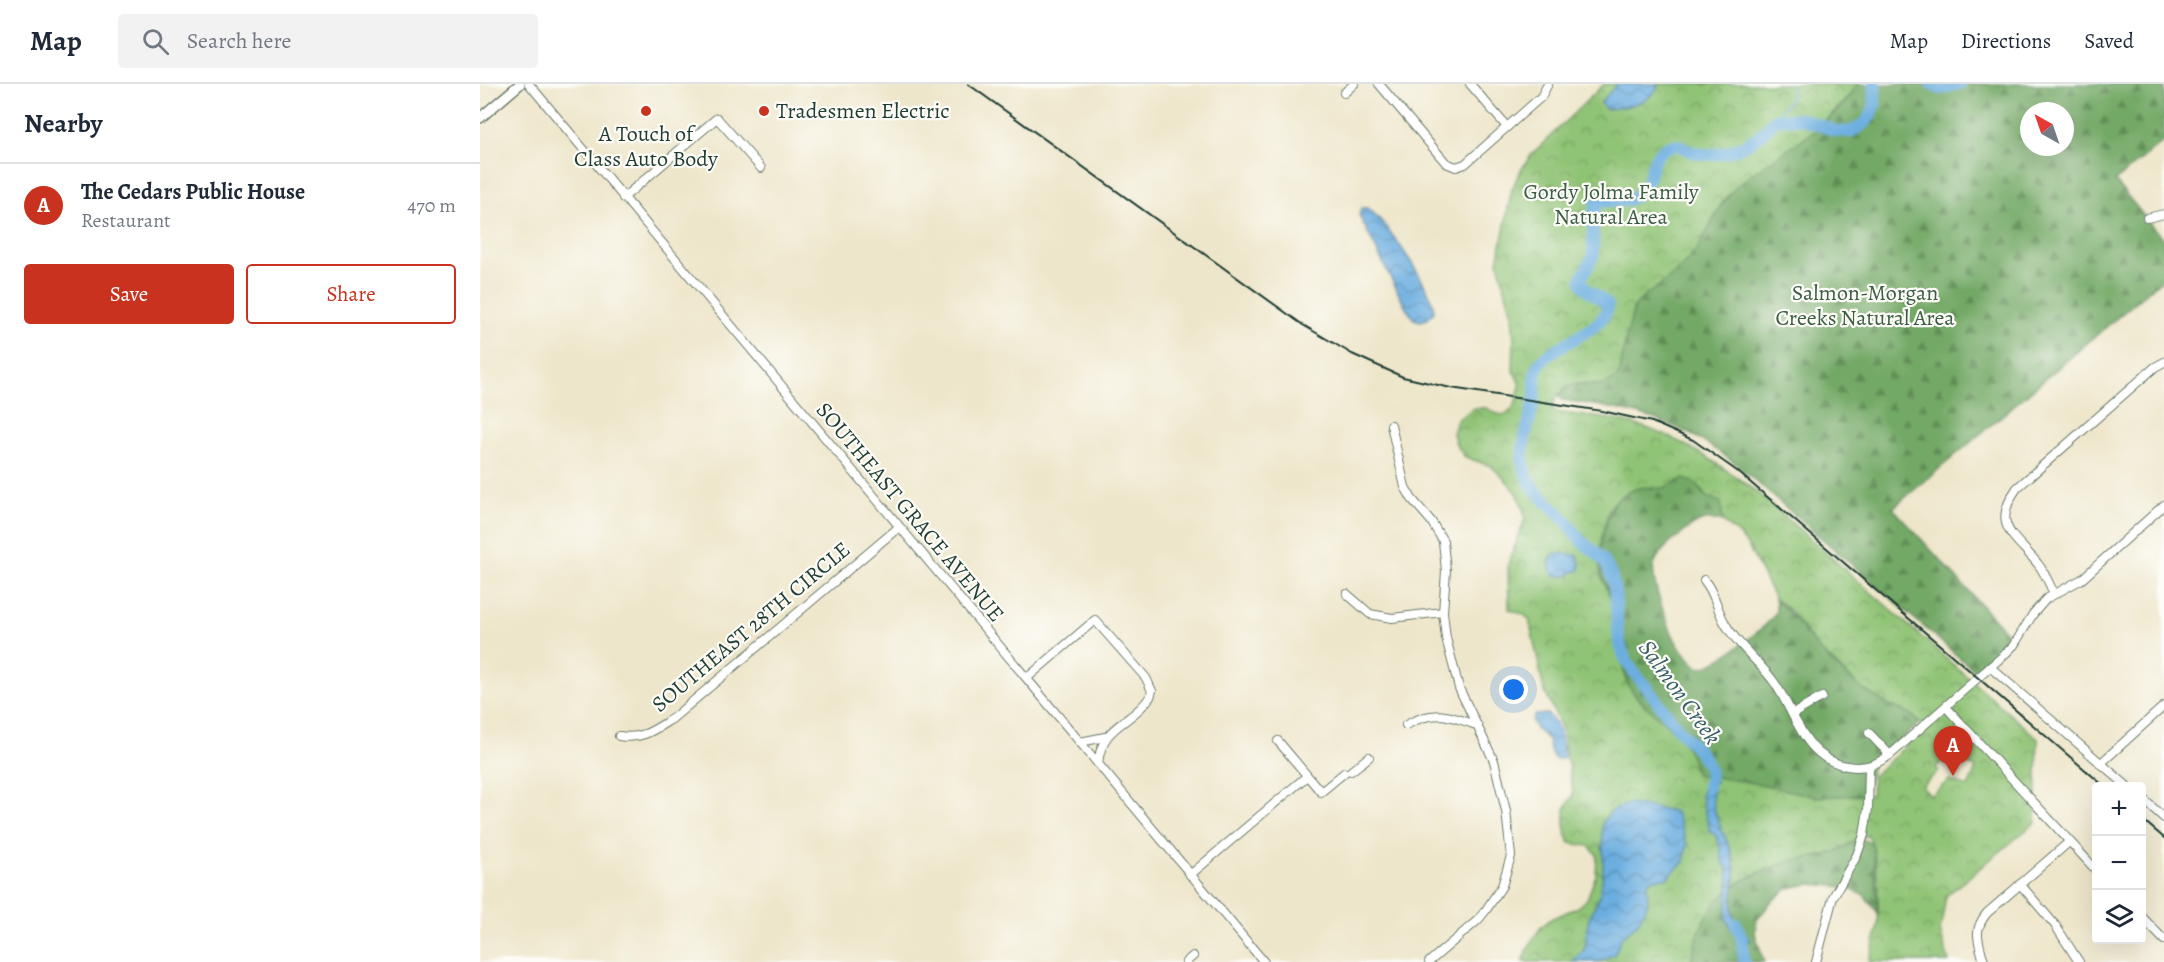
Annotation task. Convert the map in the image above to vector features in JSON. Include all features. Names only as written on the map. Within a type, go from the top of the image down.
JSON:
[{"type":"main road","points":[[480,118],[520,84]]},
{"type":"street","name":"SOUTHEAST GRACE AVENUE","points":[[529,84],[1264,962]]},
{"type":"street","points":[[1344,93],[1354,84]]},
{"type":"street","points":[[1379,84],[1446,163],[1452,166],[1465,164],[1541,97],[1548,85]]},
{"type":"street","points":[[1470,84],[1507,127]]},
{"type":"street","points":[[623,198],[717,118],[760,168]]},
{"type":"street","points":[[2147,218],[2164,214]]},
{"type":"street","points":[[2054,594],[2042,569],[2010,535],[2005,524],[2007,502],[2017,488],[2155,367],[2164,362]]},
{"type":"street","points":[[1391,426],[1405,487],[1412,499],[1431,520],[1443,541],[1446,571],[1443,612],[1446,638],[1459,688],[1494,761],[1506,811],[1510,856],[1502,886],[1486,910],[1478,920],[1429,962]]},
{"type":"street","points":[[1704,580],[1713,592],[1726,625],[1743,649],[1774,681],[1809,743],[1820,755],[1843,765],[1869,767],[1890,755],[1990,668],[2014,645],[2037,608],[2054,594],[2082,579],[2164,505]]},
{"type":"street","name":"SOUTHEAST 28TH CIRCLE","points":[[619,736],[633,739],[642,736],[673,718],[899,527]]},
{"type":"street","points":[[1347,594],[1370,614],[1392,618],[1443,612]]},
{"type":"street","points":[[1027,678],[1095,620],[1146,678],[1152,691],[1146,703],[1105,737],[1099,751],[1098,764]]},
{"type":"street","points":[[1990,668],[2122,782]]},
{"type":"street","points":[[1793,714],[1822,697]]},
{"type":"street","points":[[2100,764],[2164,706]]},
{"type":"street","points":[[1946,707],[2092,865]]},
{"type":"street","points":[[1407,725],[1424,717],[1447,714],[1478,726]]},
{"type":"street","points":[[1869,733],[1890,755]]},
{"type":"street","points":[[1080,742],[1105,737]]},
{"type":"street","points":[[1278,741],[1322,792],[1369,757]]},
{"type":"street","points":[[1815,962],[1833,897],[1857,855],[1864,835],[1868,809],[1869,767]]},
{"type":"street","points":[[1190,874],[1307,776]]},
{"type":"street","points":[[2146,802],[2164,818]]},
{"type":"street","points":[[1984,962],[1977,930],[1980,921],[2069,842]]},
{"type":"street","points":[[2020,884],[2055,925],[2079,962]]},
{"type":"street","points":[[2146,921],[2164,940]]},
{"type":"green space","name":"Gordy Jolma Family Natural Area","points":[[1604,84],[1858,84],[1848,98],[1813,132],[1753,173],[1734,189],[1722,203],[1699,246],[1688,260],[1667,280],[1638,302],[1634,307],[1625,342],[1619,376],[1605,385],[1576,384],[1568,387],[1558,395],[1553,410],[1625,422],[1668,436],[1730,473],[1759,494],[2038,739],[2036,822],[1946,896],[1940,931],[1949,962],[1869,962],[1878,924],[1878,904],[1876,865],[1868,835],[1831,853],[1774,866],[1739,883],[1713,907],[1703,922],[1691,962],[1523,962],[1530,944],[1541,927],[1551,919],[1576,908],[1587,899],[1596,875],[1597,855],[1589,846],[1570,843],[1565,831],[1565,809],[1573,791],[1566,759],[1564,733],[1544,690],[1529,619],[1509,609],[1508,564],[1525,519],[1523,508],[1517,494],[1491,466],[1465,457],[1456,444],[1453,433],[1457,420],[1474,408],[1486,408],[1497,414],[1506,415],[1516,402],[1520,386],[1513,368],[1512,315],[1498,262],[1511,192],[1519,173],[1532,154]],"holes":[[[1683,479],[1694,482],[1707,497],[1721,502],[1723,522],[1748,546],[1775,599],[1791,612],[1818,648],[1862,689],[1889,705],[1911,714],[1925,728],[1873,776],[1871,795],[1816,797],[1760,784],[1695,774],[1691,758],[1677,734],[1646,707],[1628,685],[1623,670],[1618,618],[1600,571],[1600,546],[1604,527],[1613,504],[1623,495],[1639,488],[1665,487]],[[1952,753],[1960,761],[1976,768],[1968,787],[1949,780],[1931,796],[1922,786],[1939,771],[1936,767]]]},
{"type":"green space","name":"Salmon-Morgan Creeks Natural Area","points":[[1858,84],[2164,84],[2164,141],[2115,181],[2164,240],[2164,278],[1893,508],[2012,639],[1976,672],[1716,449],[1675,427],[1654,419],[1611,408],[1562,400],[1558,395],[1572,385],[1605,385],[1619,376],[1633,312],[1642,297],[1677,271],[1695,252],[1726,198],[1742,181],[1814,131],[1849,97]]},
{"type":"green space","points":[[1683,479],[1694,482],[1704,495],[1721,502],[1723,522],[1703,520],[1694,525],[1667,546],[1654,565],[1657,593],[1677,643],[1699,668],[1706,666],[1728,654],[1763,627],[1775,613],[1775,599],[1817,647],[1850,679],[1868,693],[1908,713],[1920,723],[1873,762],[1865,795],[1816,797],[1760,784],[1694,774],[1685,748],[1645,706],[1628,684],[1623,669],[1618,622],[1600,563],[1602,538],[1611,509],[1623,494],[1641,487],[1661,488]]},
{"type":"green space","points":[[1858,839],[1873,842],[1878,913],[1864,895],[1845,887],[1810,884],[1789,888],[1771,902],[1757,920],[1755,933],[1764,962],[1691,962],[1703,922],[1712,907],[1737,884],[1771,868],[1833,853]]},
{"type":"water","points":[[1617,84],[1658,84],[1651,96],[1644,100],[1628,106],[1605,109],[1601,102]]},
{"type":"water","points":[[1362,208],[1367,208],[1385,226],[1418,273],[1432,302],[1434,312],[1427,319],[1420,321],[1414,319],[1406,308],[1359,215]]},
{"type":"water","points":[[1556,553],[1577,555],[1581,567],[1565,576],[1554,576],[1550,569],[1550,558]]},
{"type":"water","points":[[1547,714],[1552,718],[1560,733],[1564,756],[1562,759],[1555,759],[1551,754],[1548,740],[1535,727],[1532,720],[1535,715]]},
{"type":"water","points":[[1711,770],[1716,782],[1713,783],[1712,796],[1714,808],[1734,861],[1733,914],[1738,925],[1751,941],[1746,941],[1735,934],[1726,919],[1728,871],[1721,858],[1716,836],[1710,831],[1701,796],[1705,779]]},
{"type":"water","points":[[1630,804],[1674,811],[1687,844],[1684,862],[1667,878],[1649,881],[1648,902],[1645,910],[1637,924],[1621,938],[1615,954],[1599,962],[1571,962],[1582,953],[1586,945],[1588,922],[1601,887],[1602,825],[1613,811]]},
{"type":"waterway","name":"Salmon Creek","points":[[1708,787],[1710,771],[1705,760],[1633,671],[1624,656],[1618,633],[1614,585],[1605,563],[1582,542],[1565,520],[1534,488],[1525,472],[1523,447],[1535,396],[1535,374],[1538,366],[1548,355],[1590,329],[1605,314],[1608,305],[1588,290],[1581,279],[1593,257],[1593,224],[1596,203],[1628,200],[1637,196],[1646,184],[1656,156],[1668,147],[1678,146],[1704,154],[1728,152],[1759,136],[1775,119],[1803,119],[1836,131],[1851,132],[1865,123],[1871,115],[1875,105],[1875,84]]},
{"type":"waterway","name":"Salmon Creek","points":[[1931,84],[1940,89],[1960,84]]},
{"type":"waterway","name":"Salmon Creek","points":[[1775,119],[1790,98],[1793,86]]},
{"type":"waterway","name":"Salmon Creek","points":[[1736,924],[1742,939],[1744,962]]},
{"type":"railway","points":[[968,84],[1303,325],[1352,354],[1403,377],[1451,388],[1602,411],[1652,422],[1693,440],[1737,471],[2099,782]]},
{"type":"railway","points":[[2146,822],[2164,838]]},
{"type":"place","name":"A Touch of Class Auto Body","points":[[646,111]]},
{"type":"place","name":"Tradesmen Electric","points":[[764,111]]},
{"type":"place","name":"The Cedars Public House","points":[[1953,776]]}]
